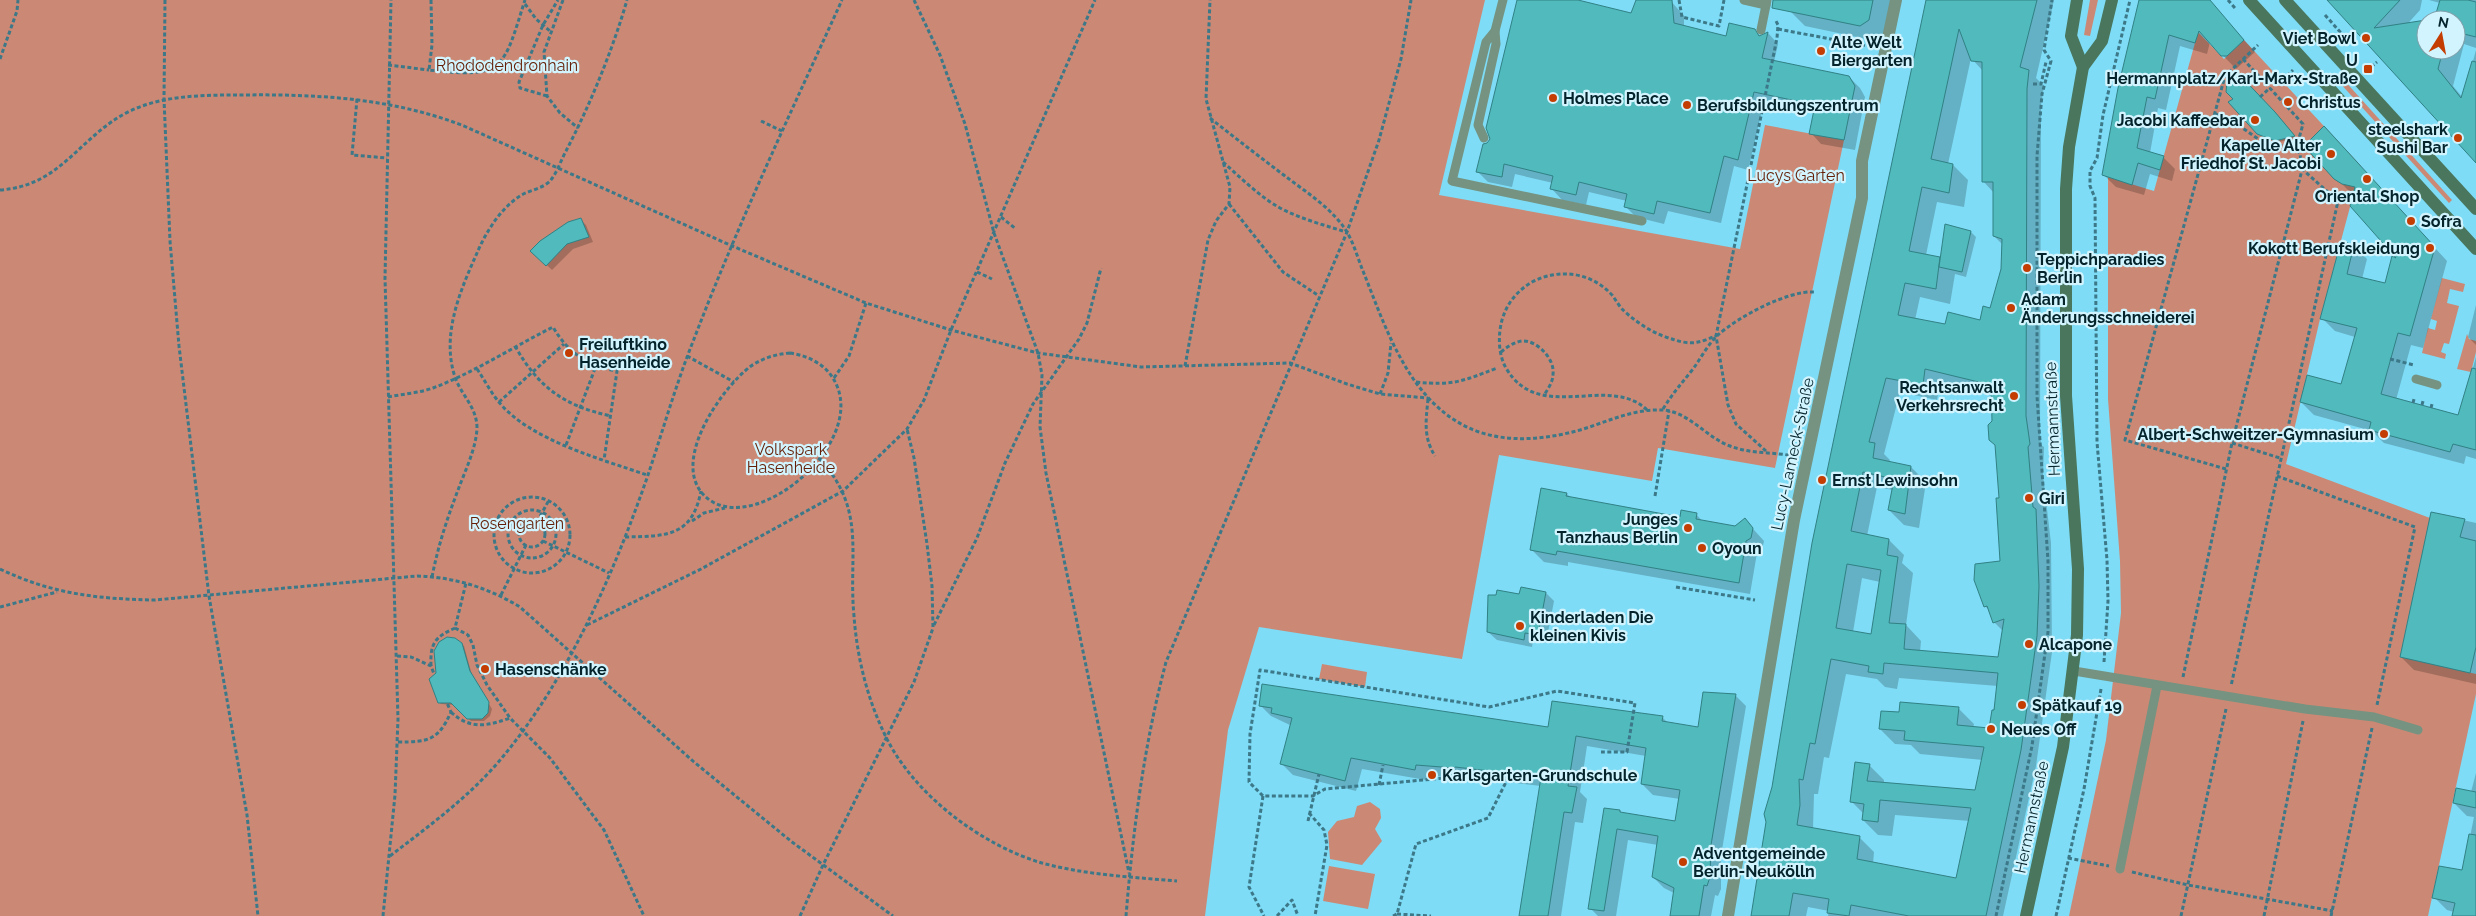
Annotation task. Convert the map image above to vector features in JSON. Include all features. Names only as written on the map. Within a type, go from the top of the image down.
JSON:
[{"type":"main road","points":[[2077,0],[2071,36],[2083,67]]},
{"type":"main road","name":"Hermannstraße","points":[[2026,916],[2063,747],[2074,671],[2078,600],[2066,406],[2066,188],[2073,115],[2083,67],[2102,41],[2112,0]]},
{"type":"main road","points":[[2250,0],[2476,249]]},
{"type":"main road","points":[[2284,0],[2476,209]]},
{"type":"street","name":"Lucy-Lameck-Straße","points":[[1728,916],[1784,572],[1862,198],[1862,161],[1896,0]]},
{"type":"lane","points":[[1484,138],[1478,125],[1496,44],[1495,31],[1503,0]]},
{"type":"lane","points":[[1744,0],[1767,2],[1762,30]]},
{"type":"lane","points":[[1495,31],[1486,42],[1452,181],[1642,221]]},
{"type":"lane","points":[[2416,379],[2437,384]]},
{"type":"lane","points":[[2074,671],[2305,709],[2374,717],[2418,730]]},
{"type":"lane","points":[[2120,869],[2157,686]]},
{"type":"path","points":[[0,59],[17,11],[18,0]]},
{"type":"path","points":[[165,0],[164,99],[170,241],[178,336],[209,596],[248,815],[258,916]]},
{"type":"path","points":[[383,916],[390,856],[398,742],[385,278],[388,65],[391,0]]},
{"type":"path","points":[[429,70],[431,0]]},
{"type":"path","points":[[547,96],[520,88],[519,82],[543,25],[558,0]]},
{"type":"path","points":[[563,0],[544,52],[547,96],[560,113],[578,128]]},
{"type":"path","points":[[432,577],[439,542],[471,455],[477,429],[475,416],[455,378],[451,362],[450,332],[455,310],[478,252],[491,227],[507,206],[521,195],[550,181],[578,128],[628,0]]},
{"type":"path","points":[[390,856],[442,816],[475,787],[501,759],[524,729],[586,626],[625,537],[687,356],[730,245],[842,0]]},
{"type":"path","points":[[914,0],[940,55],[965,124],[994,233],[1038,353],[1042,390],[1040,427],[1046,473],[1130,876]]},
{"type":"path","points":[[586,626],[701,569],[843,491],[907,429],[924,400],[951,330],[1095,0]]},
{"type":"path","points":[[1185,366],[1208,240],[1216,221],[1229,204],[1230,187],[1210,118],[1206,87],[1210,0]]},
{"type":"path","points":[[1126,916],[1144,760],[1154,708],[1166,662],[1290,363],[1347,232],[1381,131],[1401,59],[1411,0]]},
{"type":"path","points":[[1679,0],[1682,17],[1718,26],[1724,0]]},
{"type":"path","points":[[1996,916],[2032,746],[2048,632],[2048,561],[2037,396],[2037,156],[2042,94],[2050,61],[2044,50],[2052,0]]},
{"type":"path","points":[[2056,916],[2092,745],[2102,676],[2108,601],[2107,560],[2097,442],[2095,198],[2090,186],[2090,171],[2097,158],[2103,114],[2130,0]]},
{"type":"path","points":[[2228,0],[2237,10]]},
{"type":"path","points":[[388,65],[464,74],[478,73],[493,68],[503,61],[507,53],[525,2]]},
{"type":"path","points":[[525,2],[551,32]]},
{"type":"path","points":[[1767,2],[1778,29],[1716,336],[1728,405],[1736,424],[1752,440],[1768,452]]},
{"type":"path","points":[[2325,15],[2341,33],[2346,28]]},
{"type":"path","points":[[1778,29],[1867,46]]},
{"type":"path","points":[[2226,469],[2125,440],[2225,76],[2258,45]]},
{"type":"path","points":[[2244,59],[2303,124],[2296,149]]},
{"type":"path","points":[[2033,84],[2041,84],[2046,62]]},
{"type":"path","points":[[2371,67],[2377,62]]},
{"type":"path","points":[[2260,97],[2270,88]]},
{"type":"path","points":[[0,190],[35,183],[64,165],[101,130],[130,112],[164,99],[223,95],[288,94],[388,103],[429,112],[456,122],[730,245],[866,303],[951,330],[1038,353],[1141,367],[1290,363],[1380,394],[1428,398]]},
{"type":"path","points":[[357,99],[352,155],[387,158]]},
{"type":"path","points":[[2180,689],[2232,443],[2302,169],[2300,154],[2296,149],[2261,141],[2230,119],[2215,114]]},
{"type":"path","points":[[1210,118],[1316,199],[1347,232],[1391,341],[1428,398],[1452,419],[1479,432],[1503,438],[1527,440],[1580,430],[1615,417],[1647,410],[1663,410],[1678,414],[1717,441],[1733,447],[1807,458]]},
{"type":"path","points":[[761,122],[782,131]]},
{"type":"path","points":[[1222,162],[1261,195],[1280,208],[1300,218],[1347,232]]},
{"type":"path","points":[[2181,916],[2276,476],[2338,201],[2302,169]]},
{"type":"path","points":[[1229,204],[1258,244],[1283,272],[1319,296]]},
{"type":"path","points":[[1001,217],[1016,229]]},
{"type":"path","points":[[800,916],[822,865],[914,682],[933,628],[977,538],[1005,463],[1033,404],[1066,358],[1087,323],[1101,268]]},
{"type":"path","points":[[977,272],[992,279]]},
{"type":"path","points":[[1647,410],[1633,399],[1602,395],[1561,398],[1544,396],[1530,391],[1516,380],[1505,366],[1501,352],[1500,327],[1512,298],[1543,277],[1565,272],[1588,279],[1604,289],[1624,311],[1663,337],[1689,343],[1716,336]]},
{"type":"path","points":[[1663,410],[1675,390],[1716,336],[1756,310],[1800,294],[1816,292]]},
{"type":"path","points":[[834,378],[849,356],[866,303]]},
{"type":"path","points":[[388,397],[432,389],[477,369],[515,346],[553,327],[564,344],[574,353],[596,366],[617,371],[604,460]]},
{"type":"path","points":[[1380,394],[1392,355],[1391,341]]},
{"type":"path","points":[[1501,352],[1513,343],[1523,341],[1534,344],[1544,352],[1552,362],[1554,372],[1552,381],[1544,396]]},
{"type":"path","points":[[499,402],[564,344]]},
{"type":"path","points":[[515,346],[532,373],[551,391],[580,408],[611,416]]},
{"type":"path","points":[[625,537],[660,534],[680,529],[704,513],[726,508],[743,507],[769,499],[796,482],[820,459],[836,436],[840,423],[842,402],[834,378],[813,360],[790,353],[765,358],[753,365],[734,382],[710,414],[696,447],[693,472],[701,491],[706,497],[726,508]]},
{"type":"path","points":[[687,356],[734,382]]},
{"type":"path","points":[[2390,359],[2414,365]]},
{"type":"path","points":[[566,445],[596,366]]},
{"type":"path","points":[[1416,382],[1458,383],[1497,368]]},
{"type":"path","points":[[477,369],[499,402],[527,427],[566,445],[647,476]]},
{"type":"path","points":[[1428,398],[1425,426],[1427,444],[1435,456]]},
{"type":"path","points":[[1655,496],[1669,411]]},
{"type":"path","points":[[907,429],[914,458],[929,560],[933,628]]},
{"type":"path","points":[[2232,443],[2280,458]]},
{"type":"path","points":[[820,459],[832,472],[843,491],[853,522],[854,615],[861,666],[870,699],[886,737],[912,775],[967,827],[997,845],[1041,863],[1085,873],[1177,881]]},
{"type":"path","points":[[2276,476],[2415,527],[2332,916]]},
{"type":"path","points":[[689,523],[698,506],[701,491]]},
{"type":"path","points":[[537,496],[549,500],[559,507],[568,522],[570,540],[566,552],[554,566],[538,573],[526,573],[514,569],[504,562],[495,547],[493,530],[496,518],[503,508],[519,499],[537,496]]},
{"type":"path","points":[[537,522],[549,500]]},
{"type":"path","points":[[535,510],[542,512],[553,523],[556,538],[553,546],[539,557],[520,556],[510,546],[507,531],[509,524],[520,513],[535,510]]},
{"type":"path","points":[[496,518],[520,529]]},
{"type":"path","points":[[527,522],[537,522],[544,530],[542,541],[537,546],[526,545],[520,540],[520,529],[527,522]]},
{"type":"path","points":[[542,541],[610,573]]},
{"type":"path","points":[[501,595],[526,545]]},
{"type":"path","points":[[0,569],[27,582],[58,592],[130,600],[209,596],[432,577],[466,584],[501,595],[520,607],[694,762],[822,865],[893,916]]},
{"type":"path","points":[[455,628],[466,584]]},
{"type":"path","points":[[1676,587],[1755,600]]},
{"type":"path","points":[[0,607],[58,592]]},
{"type":"path","points":[[434,674],[431,666],[434,644],[440,635],[455,628]]},
{"type":"path","points":[[455,628],[468,635],[473,645],[477,665],[487,685],[510,718],[524,729],[550,758],[604,830],[644,916]]},
{"type":"path","points":[[397,656],[411,657],[431,666]]},
{"type":"path","points":[[1448,768],[1445,778],[1325,789],[1313,796],[1263,796],[1250,782],[1250,734],[1260,670],[1489,707],[1557,691],[1635,703],[1628,752],[1601,752]]},
{"type":"path","points":[[447,703],[451,712],[458,718],[479,726],[490,725],[510,718]]},
{"type":"path","points":[[2264,916],[2305,709]]},
{"type":"path","points":[[398,742],[428,740],[438,734],[451,712]]},
{"type":"path","points":[[1379,785],[1383,765]]},
{"type":"path","points":[[1308,821],[1319,774]]},
{"type":"path","points":[[1397,914],[1416,844],[1488,818],[1510,774]]},
{"type":"path","points":[[1263,796],[1249,887],[1264,916]]},
{"type":"path","points":[[1309,813],[1324,830],[1327,845],[1315,916]]},
{"type":"path","points":[[2068,858],[2188,886],[2332,911]]},
{"type":"path","points":[[1277,916],[1292,900],[1298,916]]},
{"type":"path","points":[[1393,916],[1397,914],[1431,916]]},
{"type":"green space","name":"Volkspark Hasenheide","points":[[0,0],[1485,0],[1439,195],[1740,249],[1765,125],[1844,140],[1775,468],[1658,448],[1652,481],[1499,455],[1462,659],[1259,627],[1228,730],[1205,916],[0,916]]},
{"type":"green space","points":[[2090,0],[2098,0],[2090,36],[2084,35]]},
{"type":"green space","points":[[2198,32],[2224,59],[2244,40],[2361,166],[2320,319],[2286,464],[2430,518],[2400,657],[2476,674],[2476,694],[2428,916],[2069,916],[2106,740],[2121,613],[2120,561],[2108,399],[2108,177],[2154,191]]},
{"type":"green space","points":[[2343,79],[2452,200],[2449,203],[2339,82]]},
{"type":"green space","points":[[2442,278],[2465,284],[2463,292],[2450,289],[2447,303],[2459,306],[2449,344],[2444,343],[2441,352],[2446,354],[2445,359],[2422,353],[2428,328],[2435,330],[2437,321],[2431,319]]},
{"type":"green space","points":[[2467,334],[2469,339],[2476,341],[2476,352],[2471,372],[2457,369]]},
{"type":"green space","points":[[1322,664],[1367,672],[1365,687],[1319,679]]},
{"type":"green space","points":[[1370,802],[1380,809],[1381,818],[1375,829],[1382,841],[1362,865],[1330,859],[1328,832],[1337,821],[1354,817],[1357,806]]},
{"type":"green space","points":[[1329,866],[1375,874],[1368,909],[1323,901]]},
{"type":"building","points":[[1517,0],[1578,0],[1631,13],[1636,0],[1672,0],[1674,23],[1726,36],[1729,23],[1755,29],[1759,36],[1768,32],[1762,58],[1849,76],[1855,86],[1844,140],[1809,134],[1815,105],[1754,92],[1738,160],[1724,156],[1710,213],[1657,201],[1654,214],[1624,207],[1627,194],[1579,182],[1576,195],[1550,189],[1553,176],[1504,164],[1502,177],[1476,172],[1483,144],[1487,143],[1490,139],[1486,128]]},
{"type":"building","points":[[1773,0],[1873,0],[1869,20],[1860,26],[1772,8]]},
{"type":"building","points":[[1926,0],[2037,0],[2020,67],[2029,70],[2027,89],[2026,416],[2030,444],[2028,447],[2033,507],[2036,509],[2039,586],[2037,636],[2021,750],[1986,916],[1909,916],[1851,905],[1849,916],[1827,913],[1829,899],[1793,893],[1789,916],[1751,916],[1766,822],[1764,814],[1772,787],[1812,543]],"holes":[[[1959,29],[1971,61],[1982,62],[1982,182],[1993,182],[1993,236],[2002,239],[2001,269],[1990,308],[1983,306],[1980,320],[1948,312],[1945,324],[1898,315],[1905,283],[1936,289],[1940,257],[1909,251],[1922,187],[1949,193],[1953,164],[1931,159]],[[1925,369],[1991,385],[1992,421],[1988,425],[1989,440],[1995,445],[1999,498],[1996,498],[2000,561],[1975,564],[1974,580],[1984,607],[1987,606],[1993,623],[2004,619],[1998,657],[1904,649],[1906,624],[1889,623],[1898,557],[1887,555],[1889,539],[1851,531],[1863,472],[1894,479],[1888,510],[1905,514],[1911,466],[1873,458],[1875,443],[1869,442],[1886,378],[1923,385]],[[1847,564],[1881,570],[1871,634],[1836,628]],[[1831,659],[1869,666],[1868,672],[1883,674],[1884,663],[1998,673],[1994,710],[1992,710],[1989,728],[1957,725],[1959,707],[1900,702],[1899,712],[1881,711],[1879,729],[1905,731],[1904,740],[1984,747],[1975,790],[1867,781],[1870,764],[1855,762],[1850,802],[1864,804],[1862,820],[1878,822],[1880,800],[1971,808],[1956,878],[1857,859],[1860,836],[1797,825],[1800,805],[1799,779],[1803,780],[1810,743],[1815,744]]]},
{"type":"building","points":[[2139,0],[2210,0],[2244,40],[2227,56],[2221,56],[2199,31],[2195,43],[2169,35],[2155,99],[2147,97],[2137,148],[2164,156],[2160,170],[2138,163],[2132,185],[2102,175],[2118,88]]},
{"type":"building","points":[[2327,0],[2400,0],[2374,28],[2416,22],[2416,60],[2440,60],[2438,69],[2461,98],[2472,61],[2476,62],[2476,163]]},
{"type":"building","points":[[2440,0],[2468,0],[2476,2],[2476,37],[2466,34],[2466,10],[2437,10]]},
{"type":"building","points":[[2237,72],[2295,136],[2275,141],[2257,134],[2228,102],[2233,99],[2226,92],[2227,81]]},
{"type":"building","points":[[2324,126],[2435,247],[2410,336],[2398,333],[2381,394],[2458,415],[2472,368],[2476,369],[2476,450],[2453,444],[2450,452],[2369,430],[2371,422],[2300,402],[2307,375],[2341,384],[2357,328],[2320,319],[2341,241],[2354,245],[2347,274],[2385,283],[2392,256],[2396,258],[2350,206],[2355,187],[2342,184],[2334,179],[2304,146]]},
{"type":"building","points":[[581,218],[589,237],[567,244],[546,266],[530,251],[540,241],[568,222]]},
{"type":"building","points":[[1945,224],[1971,231],[1962,272],[1939,267]]},
{"type":"building","points":[[1541,488],[1567,493],[1566,496],[1680,517],[1681,510],[1697,513],[1696,519],[1735,526],[1745,518],[1753,528],[1751,538],[1746,541],[1739,583],[1557,551],[1556,555],[1530,550]]},
{"type":"building","points":[[2431,512],[2465,519],[2460,537],[2476,541],[2476,647],[2470,673],[2400,657]]},
{"type":"building","points":[[1521,587],[1546,592],[1538,635],[1525,633],[1524,640],[1487,632],[1488,595],[1496,595],[1497,590],[1519,594]]},
{"type":"building","points":[[447,637],[455,638],[462,643],[470,671],[489,702],[488,713],[482,719],[467,719],[451,703],[438,703],[429,679],[436,673],[434,651],[439,642]]},
{"type":"building","points":[[1262,684],[1548,727],[1552,701],[1663,716],[1662,721],[1698,727],[1703,692],[1736,694],[1711,845],[1710,877],[1707,886],[1704,885],[1699,916],[1670,916],[1674,888],[1652,877],[1658,836],[1617,829],[1604,911],[1588,909],[1604,808],[1675,821],[1680,790],[1641,784],[1646,748],[1576,736],[1568,786],[1577,787],[1572,813],[1564,812],[1548,916],[1519,916],[1541,777],[1455,767],[1416,765],[1415,770],[1351,758],[1345,781],[1280,764],[1292,718],[1271,713],[1272,708],[1259,706]]},
{"type":"building","points":[[2456,788],[2476,792],[2476,808],[2453,803]]},
{"type":"building","points":[[2469,834],[2476,835],[2476,916],[2452,916],[2455,903],[2432,898],[2439,866],[2462,870]]},
{"type":"place","name":"Viet Bowl","points":[[2366,38]]},
{"type":"place","name":"Alte Welt Biergarten","points":[[1821,51]]},
{"type":"place","name":"U Hermannplatz/Karl-Marx-Straße","points":[[2368,69]]},
{"type":"place","name":"Holmes Place","points":[[1553,98]]},
{"type":"place","name":"Christus","points":[[2288,102]]},
{"type":"place","name":"Berufsbildungszentrum","points":[[1687,105]]},
{"type":"place","name":"Jacobi Kaffeebar","points":[[2255,120]]},
{"type":"place","name":"steelshark Sushi Bar","points":[[2458,138]]},
{"type":"place","name":"Kapelle Alter Friedhof St. Jacobi","points":[[2331,154]]},
{"type":"place","name":"Oriental Shop","points":[[2367,179]]},
{"type":"place","name":"Sofra","points":[[2411,221]]},
{"type":"place","name":"Kokott Berufskleidung","points":[[2430,248]]},
{"type":"place","name":"Teppichparadies Berlin","points":[[2027,268]]},
{"type":"place","name":"Adam Änderungsschneiderei","points":[[2011,308]]},
{"type":"place","name":"Freiluftkino Hasenheide","points":[[569,353]]},
{"type":"place","name":"Rechtsanwalt Verkehrsrecht","points":[[2014,396]]},
{"type":"place","name":"Albert-Schweitzer-Gymnasium","points":[[2384,434]]},
{"type":"place","name":"Ernst Lewinsohn","points":[[1822,480]]},
{"type":"place","name":"Giri","points":[[2029,498]]},
{"type":"place","name":"Junges Tanzhaus Berlin","points":[[1688,528]]},
{"type":"place","name":"Oyoun","points":[[1702,548]]},
{"type":"place","name":"Kinderladen Die kleinen Kivis","points":[[1520,626]]},
{"type":"place","name":"Alcapone","points":[[2029,644]]},
{"type":"place","name":"Hasenschänke","points":[[485,669]]},
{"type":"place","name":"Spätkauf 19","points":[[2022,705]]},
{"type":"place","name":"Neues Off","points":[[1991,729]]},
{"type":"place","name":"Karlsgarten-Grundschule","points":[[1432,775]]},
{"type":"place","name":"Adventgemeinde Berlin-Neukölln","points":[[1683,862]]},
{"type":"park label","name":"Rhododendronhain","points":[[507,65]]},
{"type":"park label","name":"Lucys Garten","points":[[1796,175]]},
{"type":"park label","name":"Rosengarten","points":[[517,523]]}]
